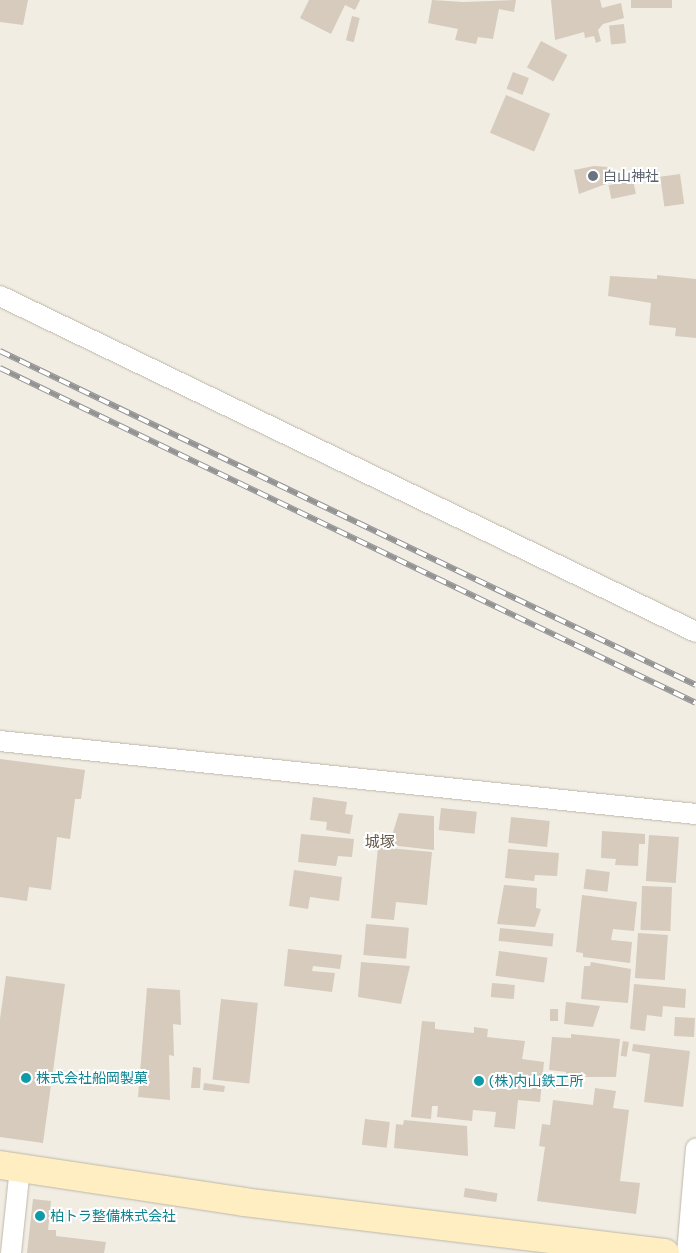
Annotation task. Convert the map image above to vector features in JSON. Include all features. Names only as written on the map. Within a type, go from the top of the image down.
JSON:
[{"type":"street","points":[[0,296],[696,632]]},
{"type":"street","points":[[0,741],[696,814]]},
{"type":"street","points":[[687,1253],[696,1148]]},
{"type":"street","points":[[11,1253],[10,1166],[244,1202],[665,1253]]},
{"type":"building","points":[[0,0],[28,0],[23,25],[0,22]]},
{"type":"building","points":[[309,0],[360,0],[355,10],[345,5],[331,34],[300,18]]},
{"type":"building","points":[[432,0],[463,2],[516,0],[514,12],[499,9],[493,39],[478,37],[476,44],[455,40],[458,29],[428,23]]},
{"type":"building","points":[[551,0],[600,0],[602,8],[621,3],[624,18],[603,24],[598,30],[601,41],[596,43],[594,36],[585,38],[584,32],[555,40]]},
{"type":"building","points":[[631,0],[672,0],[672,8],[631,8]]},
{"type":"building","points":[[352,16],[360,18],[354,42],[346,40]]},
{"type":"building","points":[[624,24],[626,43],[611,44],[609,26]]},
{"type":"building","points":[[541,41],[567,55],[553,82],[527,67]]},
{"type":"building","points":[[513,72],[529,78],[522,95],[507,89]]},
{"type":"building","points":[[506,95],[550,114],[534,151],[490,133]]},
{"type":"building","name":"白山神社","points":[[594,166],[608,167],[611,182],[579,194],[574,170]]},
{"type":"building","points":[[680,174],[684,204],[664,206],[660,177]]},
{"type":"building","points":[[633,180],[636,194],[611,199],[609,185]]},
{"type":"building","points":[[657,275],[696,279],[696,338],[675,336],[676,328],[649,325],[651,303],[608,296],[610,276],[657,279]]},
{"type":"building","points":[[0,759],[85,770],[81,799],[75,799],[70,839],[57,837],[51,890],[29,887],[27,901],[0,897]]},
{"type":"building","points":[[313,797],[347,802],[345,814],[353,815],[350,834],[326,830],[327,822],[310,820]]},
{"type":"building","points":[[441,808],[477,812],[475,834],[439,830]]},
{"type":"building","points":[[399,813],[434,816],[434,850],[389,845]]},
{"type":"building","points":[[511,817],[550,821],[547,847],[508,843]]},
{"type":"building","points":[[602,831],[645,834],[645,844],[639,844],[638,866],[615,865],[616,859],[601,858]]},
{"type":"building","points":[[301,834],[354,839],[352,857],[338,856],[336,866],[298,862]]},
{"type":"building","points":[[649,835],[679,837],[676,883],[646,881]]},
{"type":"building","points":[[378,847],[432,852],[427,905],[396,902],[394,920],[371,918]]},
{"type":"building","points":[[508,849],[559,853],[557,876],[535,875],[534,881],[505,878]]},
{"type":"building","points":[[586,869],[610,872],[607,892],[584,889]]},
{"type":"building","points":[[294,870],[342,877],[339,901],[310,897],[308,909],[289,906]]},
{"type":"building","points":[[504,885],[537,888],[536,908],[541,909],[535,927],[497,924]]},
{"type":"building","points":[[642,886],[672,887],[670,931],[640,930]]},
{"type":"building","points":[[582,895],[637,902],[634,931],[613,929],[611,940],[632,942],[630,963],[583,957],[583,953],[576,952]]},
{"type":"building","points":[[366,924],[409,928],[406,959],[363,955]]},
{"type":"building","points":[[500,928],[554,934],[552,947],[499,941]]},
{"type":"building","points":[[638,933],[668,935],[665,980],[635,978]]},
{"type":"building","points":[[288,949],[342,955],[340,969],[313,966],[312,971],[335,973],[332,992],[284,986]]},
{"type":"building","points":[[499,951],[548,958],[544,983],[496,976]]},
{"type":"building","points":[[361,962],[410,966],[401,1004],[358,997]]},
{"type":"building","points":[[591,962],[631,969],[628,1003],[581,999],[584,966],[590,966]]},
{"type":"building","name":"株式会社船岡製菓","points":[[6,976],[65,984],[43,1143],[0,1137],[0,1019]]},
{"type":"building","points":[[492,983],[515,985],[514,999],[491,997]]},
{"type":"building","points":[[634,984],[686,989],[685,1008],[663,1006],[662,1017],[647,1015],[645,1031],[630,1029]]},
{"type":"building","points":[[147,988],[180,990],[181,1025],[173,1024],[174,1056],[169,1055],[170,1100],[138,1097]]},
{"type":"building","points":[[221,999],[258,1003],[249,1083],[213,1080]]},
{"type":"building","points":[[566,1002],[600,1006],[593,1027],[564,1024]]},
{"type":"building","points":[[550,1009],[558,1009],[558,1021],[550,1021]]},
{"type":"building","points":[[675,1017],[695,1018],[694,1037],[674,1036]]},
{"type":"building","name":"(株)内山鉄工所","points":[[422,1021],[435,1022],[435,1029],[474,1033],[474,1027],[488,1029],[487,1037],[525,1041],[522,1059],[544,1062],[540,1102],[518,1100],[515,1129],[494,1127],[496,1112],[473,1110],[472,1121],[437,1117],[438,1106],[432,1106],[431,1119],[411,1117]]},
{"type":"building","points":[[571,1034],[620,1039],[616,1077],[566,1077],[566,1072],[549,1070],[552,1037],[571,1038]]},
{"type":"building","points":[[623,1041],[629,1042],[627,1057],[621,1056]]},
{"type":"building","points":[[633,1044],[690,1051],[683,1107],[644,1102],[650,1054],[632,1051]]},
{"type":"building","points":[[193,1067],[201,1068],[200,1088],[191,1088]]},
{"type":"building","points":[[204,1083],[225,1086],[224,1092],[203,1090]]},
{"type":"building","points":[[595,1088],[616,1091],[613,1108],[629,1110],[620,1181],[640,1183],[636,1214],[537,1201],[545,1147],[539,1146],[542,1124],[550,1125],[553,1100],[593,1105]]},
{"type":"building","points":[[365,1119],[390,1122],[387,1148],[362,1145]]},
{"type":"building","points":[[404,1120],[467,1126],[468,1156],[394,1148],[396,1124],[403,1125]]},
{"type":"building","points":[[465,1188],[498,1193],[496,1202],[464,1197]]},
{"type":"building","name":"柏トラ整備株式会社","points":[[33,1199],[51,1201],[48,1230],[56,1230],[56,1236],[106,1242],[104,1253],[27,1253]]},
{"type":"railway","points":[[0,351],[696,685]]},
{"type":"railway","points":[[0,368],[696,703]]},
{"type":"place","name":"白山神社","points":[[593,176]]},
{"type":"place","name":"株式会社船岡製菓","points":[[26,1078]]},
{"type":"place","name":"(株)内山鉄工所","points":[[479,1081]]},
{"type":"place","name":"柏トラ整備株式会社","points":[[40,1216]]},
{"type":"district","name":"城塚","points":[[380,843]]}]
